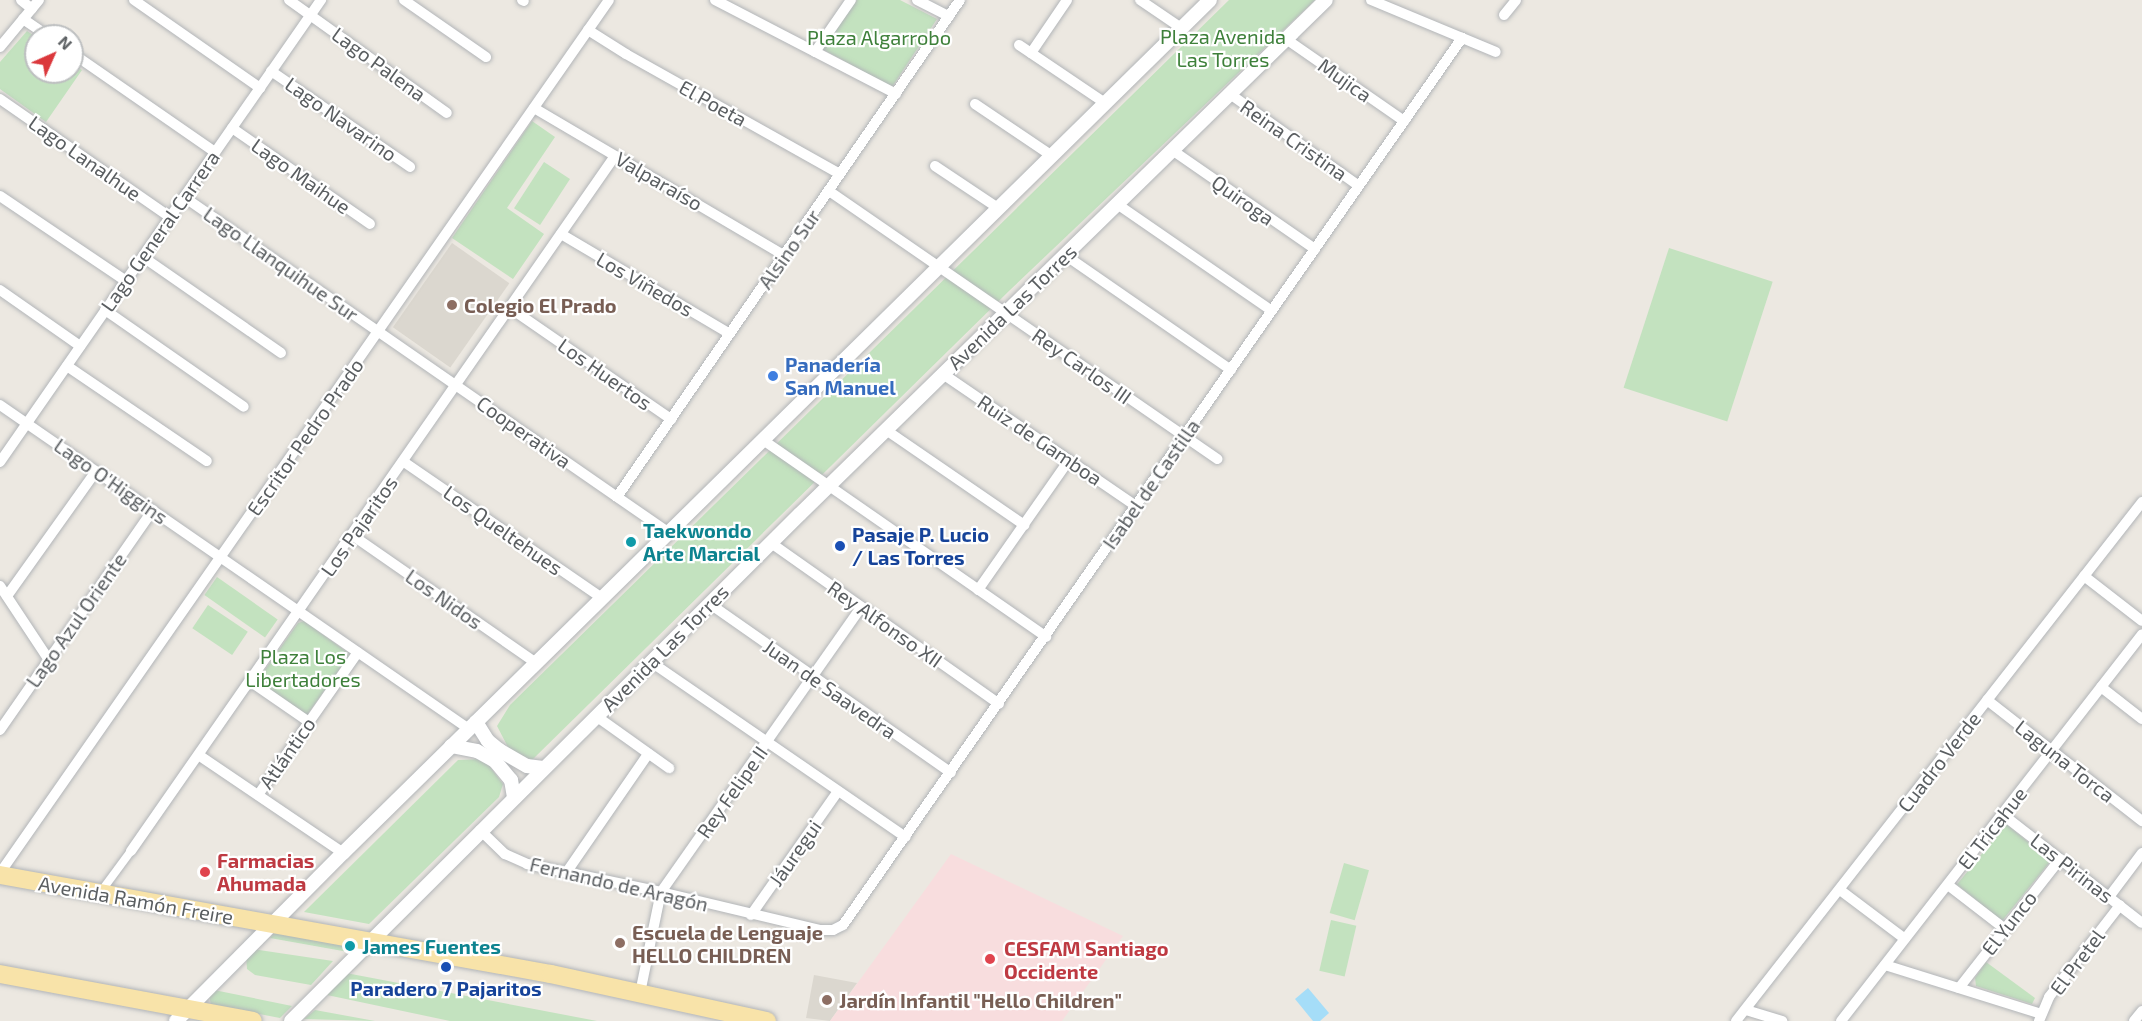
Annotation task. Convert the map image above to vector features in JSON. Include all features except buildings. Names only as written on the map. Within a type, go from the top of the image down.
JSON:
[{"type":"main road","name":"Avenida Ramón Freire","points":[[0,874],[272,925],[372,940],[640,993],[767,1021]]},
{"type":"main road","points":[[0,975],[182,1015],[253,1021]]},
{"type":"street","points":[[0,47],[35,4],[21,0]]},
{"type":"street","points":[[134,0],[260,88]]},
{"type":"street","name":"Lago Palena","points":[[289,0],[447,113]]},
{"type":"street","name":"Lago General Carrera","points":[[0,462],[321,0]]},
{"type":"street","points":[[404,0],[486,57]]},
{"type":"street","name":"Escritor Pedro Prado","points":[[0,874],[609,0]]},
{"type":"street","points":[[715,0],[896,94]]},
{"type":"street","points":[[815,52],[851,0]]},
{"type":"street","points":[[917,0],[949,16]]},
{"type":"street","name":"Alsino Sur","points":[[617,497],[960,0]]},
{"type":"street","points":[[1030,53],[1067,0]]},
{"type":"street","points":[[1140,0],[1181,28]]},
{"type":"street","points":[[182,1015],[451,746],[1210,0]]},
{"type":"street","name":"Avenida Las Torres","points":[[291,1021],[480,830],[828,486],[1326,0]]},
{"type":"street","points":[[1371,0],[1496,52]]},
{"type":"street","points":[[1393,0],[1419,20]]},
{"type":"street","points":[[1504,15],[1516,0]]},
{"type":"street","points":[[23,19],[30,24]]},
{"type":"street","name":"El Poeta","points":[[588,30],[626,54],[840,174]]},
{"type":"street","name":"Isabel de Castilla","points":[[838,928],[850,917],[951,773],[1462,38]]},
{"type":"street","name":"Mujica","points":[[1286,39],[1404,121]]},
{"type":"street","points":[[1019,45],[1105,104]]},
{"type":"street","points":[[84,61],[215,152]]},
{"type":"street","name":"Lago Navarino","points":[[271,71],[410,167]]},
{"type":"street","name":"Reina Cristina","points":[[1230,94],[1359,186]]},
{"type":"street","name":"Lago Lanalhue","points":[[0,99],[170,217]]},
{"type":"street","points":[[975,104],[1052,156]]},
{"type":"street","name":"Valparaíso","points":[[534,108],[784,255]]},
{"type":"street","name":"Lago Maihue","points":[[232,128],[370,224]]},
{"type":"street","name":"Quiroga","points":[[1172,150],[1315,249]]},
{"type":"street","name":"Los Pajaritos","points":[[100,894],[200,756],[615,156]]},
{"type":"street","points":[[935,166],[998,208]]},
{"type":"street","name":"Rey Carlos III","points":[[828,191],[1217,459]]},
{"type":"street","points":[[0,196],[126,281]]},
{"type":"street","name":"Lago Llanquihue Sur","points":[[184,197],[379,332]]},
{"type":"street","points":[[1117,204],[1272,311]]},
{"type":"street","name":"Los Viñedos","points":[[561,234],[730,334]]},
{"type":"street","points":[[1065,255],[1231,370]]},
{"type":"street","points":[[142,257],[281,353]]},
{"type":"street","points":[[0,290],[80,346]]},
{"type":"street","name":"Los Huertos","points":[[510,308],[671,419]]},
{"type":"street","points":[[105,310],[244,407]]},
{"type":"street","name":"Cooperativa","points":[[379,332],[669,532]]},
{"type":"street","points":[[67,366],[207,461]]},
{"type":"street","name":"Ruiz de Gamboa","points":[[944,374],[1136,506]]},
{"type":"street","name":"Lago O'Higgins","points":[[0,405],[358,652],[473,725]]},
{"type":"street","points":[[886,430],[1024,525]]},
{"type":"street","points":[[763,440],[1046,637]]},
{"type":"street","points":[[978,590],[1069,460]]},
{"type":"street","name":"Los Queltehues","points":[[404,462],[602,598]]},
{"type":"street","points":[[7,596],[96,471]]},
{"type":"street","name":"Cuadro Verde","points":[[1736,1021],[2142,502]]},
{"type":"street","name":"Lago Azul Oriente","points":[[0,730],[153,510]]},
{"type":"street","name":"Los Nidos","points":[[352,535],[536,663]]},
{"type":"street","name":"Rey Alfonso XII","points":[[771,543],[999,704]]},
{"type":"street","points":[[2084,576],[2142,621]]},
{"type":"street","points":[[0,586],[49,660]]},
{"type":"street","name":"Juan de Saavedra","points":[[710,604],[951,773]]},
{"type":"street","name":"Rey Felipe II","points":[[640,993],[661,892],[861,607]]},
{"type":"street","name":"El Tricahue","points":[[1842,1021],[2142,634]]},
{"type":"street","name":"Atlántico","points":[[258,795],[358,652]]},
{"type":"street","points":[[651,662],[906,837]]},
{"type":"street","points":[[251,682],[309,722]]},
{"type":"street","points":[[2101,687],[2142,719]]},
{"type":"street","name":"Laguna Torca","points":[[1987,700],[2142,821]]},
{"type":"street","points":[[596,716],[669,768]]},
{"type":"street","points":[[473,725],[499,750],[527,766],[543,768]]},
{"type":"street","points":[[451,746],[477,751],[495,761],[511,780],[514,797]]},
{"type":"street","points":[[566,873],[648,754]]},
{"type":"street","points":[[200,756],[343,853]]},
{"type":"street","name":"Jáuregui","points":[[752,915],[838,791]]},
{"type":"street","name":"Las Pirinas","points":[[2002,814],[2142,923]]},
{"type":"street","name":"Fernando de Aragón","points":[[480,830],[505,854],[519,862],[661,892],[822,930],[838,928]]},
{"type":"street","points":[[2109,897],[2142,853]]},
{"type":"street","name":"El Yunco","points":[[1959,988],[2060,859]]},
{"type":"street","points":[[1948,885],[2005,929]]},
{"type":"street","points":[[1840,890],[1905,939]]},
{"type":"street","name":"El Pretel","points":[[2040,1017],[2049,997],[2120,906]]},
{"type":"street","points":[[1885,965],[2040,1017]]},
{"type":"street","points":[[1746,1010],[1782,1021]]},
{"type":"street","points":[[2134,1021],[2142,1011]]},
{"type":"shaded area","name":"Colegio El Prado","points":[[452,243],[509,283],[450,368],[393,327]]},
{"type":"shaded area","name":"CESFAM Santiago Occidente","points":[[951,854],[1123,936],[1062,1021],[830,1021]]},
{"type":"shaded area","name":"Jardín Infantil \"Hello Children\"","points":[[814,975],[857,983],[830,1021],[806,1018]]},
{"type":"green space","name":"Plaza Algarrobo","points":[[857,0],[900,0],[937,19],[892,87],[822,49]]},
{"type":"green space","name":"Plaza Avenida Las Torres","points":[[1229,0],[1315,0],[1010,290],[532,760],[510,751],[497,726],[510,705]]},
{"type":"green space","points":[[24,34],[24,84],[72,84],[46,122],[0,89],[0,62]]},
{"type":"green space","points":[[532,121],[555,137],[507,208],[544,234],[513,279],[452,238]]},
{"type":"green space","points":[[544,162],[570,179],[540,225],[514,208]]},
{"type":"green space","points":[[1669,248],[1773,282],[1727,421],[1624,388]]},
{"type":"green space","points":[[217,577],[278,619],[265,637],[204,595]]},
{"type":"green space","points":[[208,605],[248,632],[232,655],[192,628]]},
{"type":"green space","name":"Plaza Los Libertadores","points":[[304,621],[347,652],[348,657],[307,715],[259,682],[259,678],[298,623]]},
{"type":"green space","points":[[484,759],[503,784],[499,797],[369,924],[304,912],[458,760]]},
{"type":"green space","points":[[2006,824],[2051,861],[2002,921],[1957,885]]},
{"type":"green space","points":[[1344,863],[1369,870],[1355,920],[1330,913]]},
{"type":"green space","points":[[1331,920],[1356,926],[1345,977],[1319,971]]},
{"type":"green space","points":[[274,933],[356,946],[354,953],[270,938]]},
{"type":"green space","points":[[252,949],[333,961],[311,985],[255,975],[247,969],[246,955]]},
{"type":"green space","points":[[1986,962],[2035,998],[2032,1004],[1976,986],[1975,978]]},
{"type":"green space","points":[[346,973],[597,1021],[450,1021],[327,995]]},
{"type":"green space","points":[[214,990],[292,1006],[280,1018],[211,1005],[209,995]]},
{"type":"green space","points":[[315,1010],[375,1021],[304,1019]]},
{"type":"water","points":[[1308,988],[1329,1013],[1320,1021],[1313,1021],[1295,999]]},
{"type":"place","name":"Colegio El Prado","points":[[452,305]]},
{"type":"place","name":"Panadería San Manuel","points":[[773,376]]},
{"type":"place","name":"Taekwondo Arte Marcial","points":[[631,542]]},
{"type":"place","name":"Pasaje P. Lucio / Las Torres","points":[[840,546]]},
{"type":"place","name":"Farmacias Ahumada","points":[[205,872]]},
{"type":"place","name":"Escuela de Lenguaje HELLO CHILDREN","points":[[620,943]]},
{"type":"place","name":"James Fuentes","points":[[350,946]]},
{"type":"place","name":"CESFAM Santiago Occidente","points":[[990,959]]},
{"type":"place","name":"Paradero 7 Pajaritos","points":[[446,967]]},
{"type":"place","name":"Jardín Infantil \"Hello Children\"","points":[[827,1000]]}]
